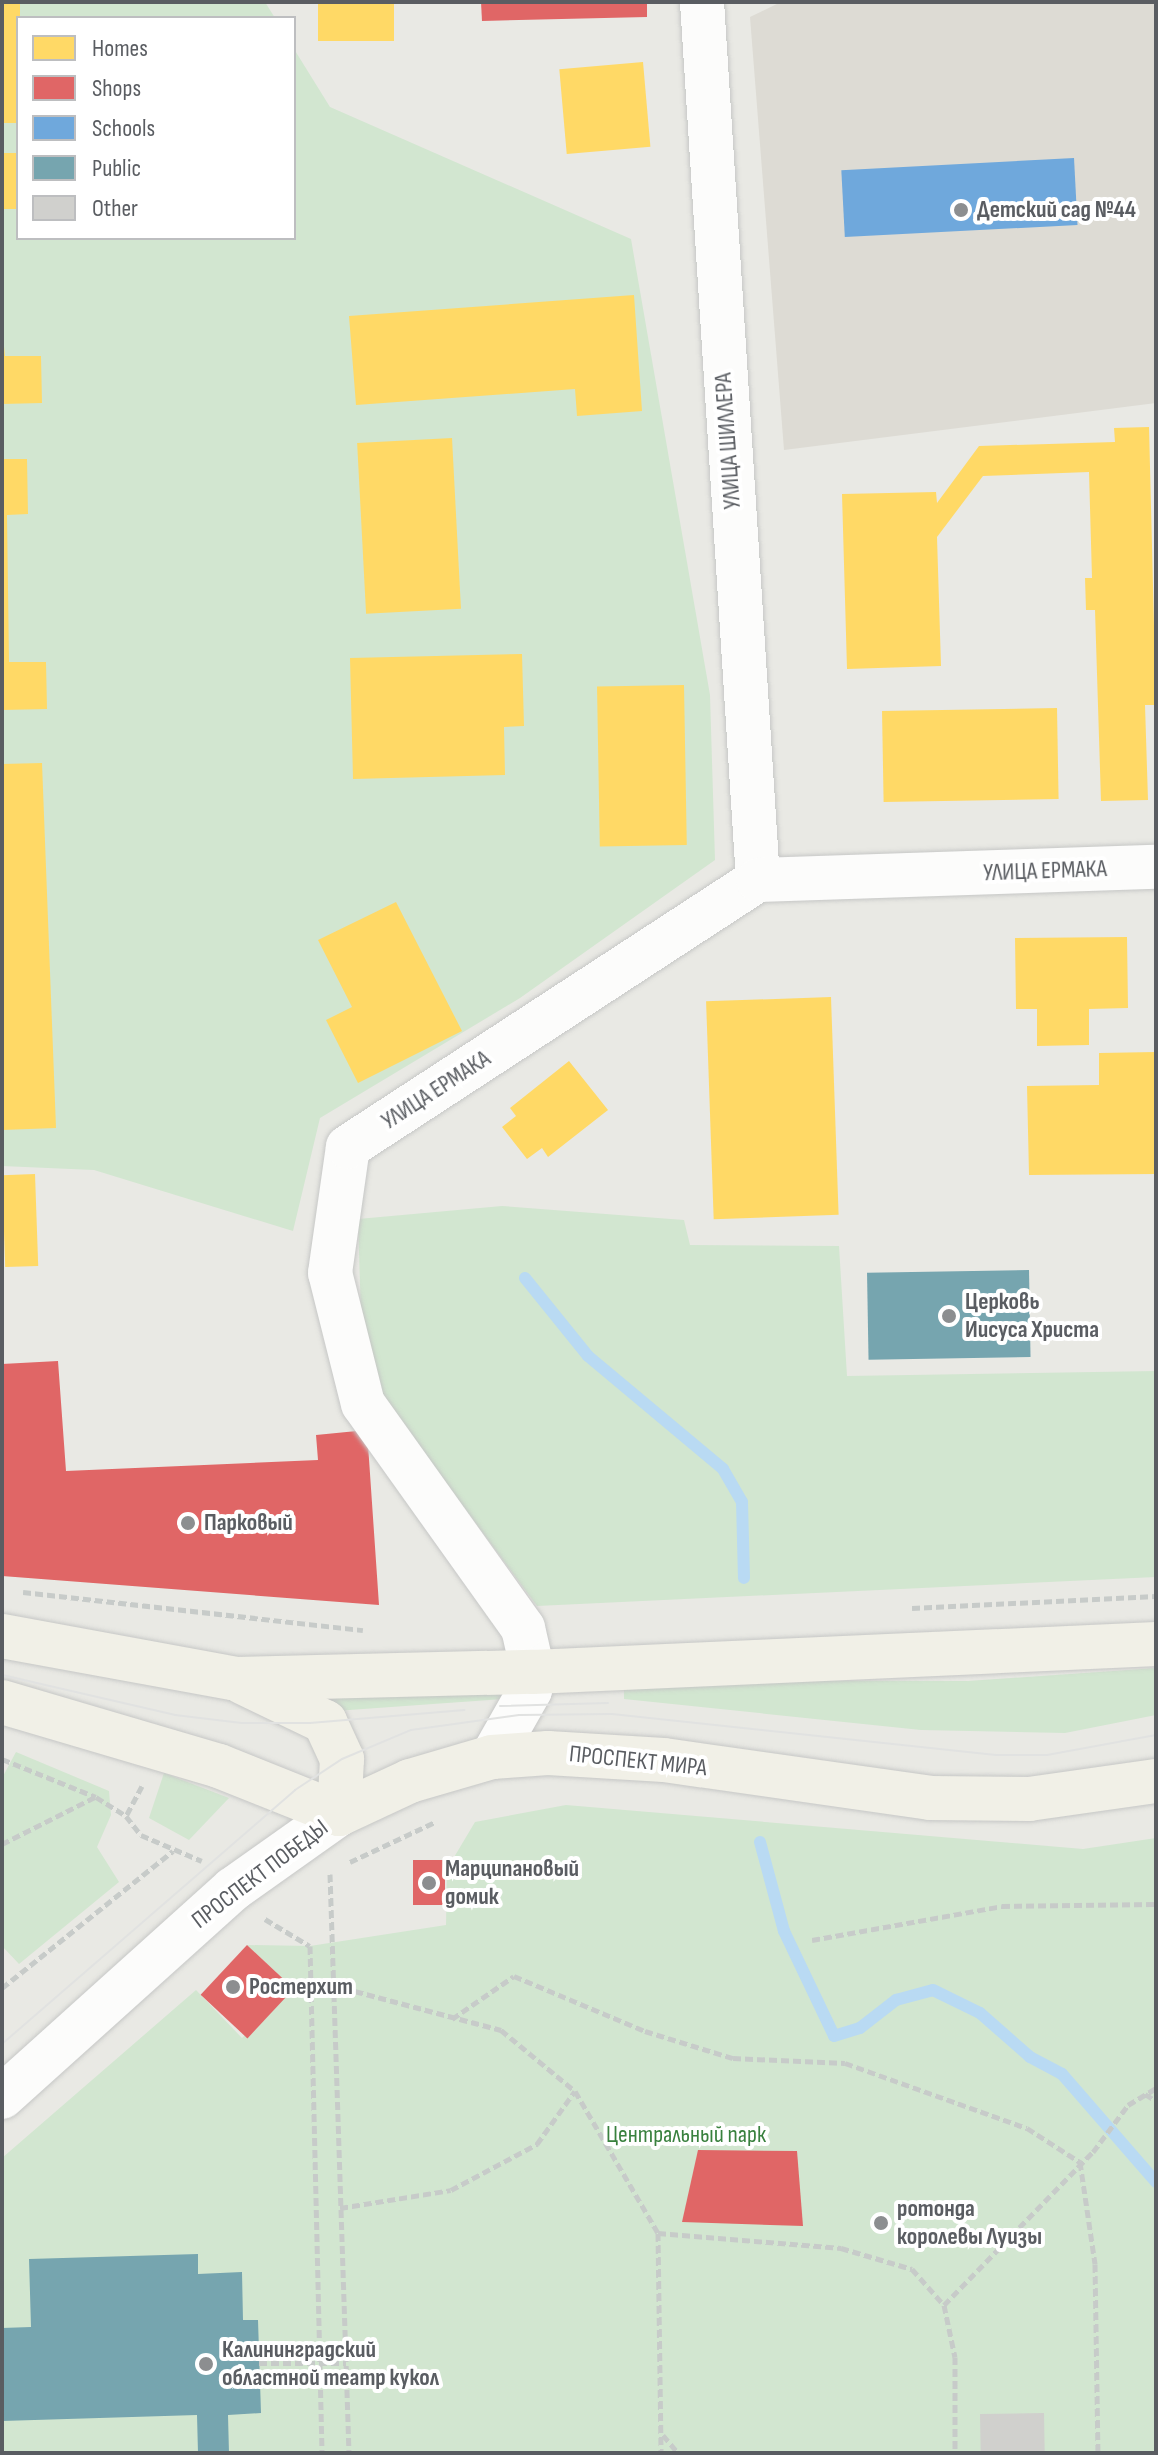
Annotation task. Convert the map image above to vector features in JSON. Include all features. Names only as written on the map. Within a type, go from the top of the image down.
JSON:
[{"type":"main road","points":[[2,1636],[236,1679],[533,1672],[1156,1644]]},
{"type":"main road","name":"ПРОСПЕКТ ПОБЕДЫ","points":[[236,1679],[325,1722],[342,1759],[339,1814]]},
{"type":"main road","points":[[2,1702],[219,1766],[339,1814]]},
{"type":"main road","name":"ПРОСПЕКТ МИРА","points":[[339,1814],[410,1781],[492,1757],[598,1752],[930,1798],[1029,1799],[1156,1781]]},
{"type":"street","name":"УЛИЦА ШИЛЛЕРА","points":[[702,2],[758,880]]},
{"type":"street","name":"УЛИЦА ЕРМАКА","points":[[533,1672],[523,1628],[502,1591],[363,1404],[330,1273],[348,1147],[758,880],[1156,867]]},
{"type":"street","points":[[492,1757],[519,1715],[533,1672]]},
{"type":"street","name":"ПРОСПЕКТ ПОБЕДЫ","points":[[2,2097],[233,1889],[339,1814]]},
{"type":"path","points":[[17,1592],[375,1631]]},
{"type":"path","points":[[903,1609],[1156,1596]]},
{"type":"path","points":[[2,1759],[96,1797],[126,1816]]},
{"type":"path","points":[[2,1844],[96,1797]]},
{"type":"path","points":[[318,1881],[445,1819]]},
{"type":"path","points":[[2,1988],[173,1851]]},
{"type":"path","points":[[330,1874],[349,2453]]},
{"type":"path","points":[[812,1940],[1002,1906],[1156,1904]]},
{"type":"path","points":[[260,1916],[272,1909]]},
{"type":"path","points":[[310,1946],[322,2453]]},
{"type":"path","points":[[452,2019],[514,1976],[645,2031],[733,2058],[845,2063],[1027,2128],[1080,2162],[1095,2264],[1098,2453]]},
{"type":"path","points":[[332,1985],[501,2030],[575,2091],[658,2233],[661,2453]]},
{"type":"path","points":[[944,2305],[1093,2152],[1128,2105],[1156,2088]]},
{"type":"path","points":[[340,2208],[451,2190],[537,2144],[575,2091]]},
{"type":"path","points":[[1145,2094],[1156,2101]]},
{"type":"path","points":[[658,2233],[841,2248],[912,2269],[944,2305],[955,2357],[955,2453]]},
{"type":"path","points":[[259,2363],[346,2363]]},
{"type":"path","points":[[662,2435],[678,2453]]},
{"type":"shaded area","name":"Детский сад №44","points":[[781,2],[1156,2],[1156,403],[784,450],[750,17]]},
{"type":"green space","points":[[2,2],[265,2],[274,16],[16,16],[16,240],[296,240],[296,52],[330,107],[631,239],[710,695],[715,860],[520,998],[320,1118],[293,1231],[94,1170],[2,1166]]},
{"type":"green space","points":[[502,1206],[684,1220],[690,1245],[839,1246],[847,1376],[1156,1371],[1156,1577],[537,1606],[370,1380],[361,1316],[358,1219]]},
{"type":"green space","points":[[1156,1668],[1156,1715],[1065,1733],[921,1730],[624,1699],[624,1680],[968,1681]]},
{"type":"green space","points":[[518,1684],[518,1698],[321,1712],[304,1695]]},
{"type":"green space","points":[[16,1752],[109,1791],[111,1815],[97,1847],[119,1882],[19,1964],[2,1946],[2,1778]]},
{"type":"green space","points":[[164,1773],[229,1798],[189,1840],[149,1818]]},
{"type":"green space","name":"Центральный парк","points":[[566,1805],[1083,1849],[1156,1838],[1156,2453],[2,2453],[2,2158],[196,1990],[242,2038],[294,1989],[247,1945],[310,1946],[446,1925],[447,1869],[475,1822]]},
{"type":"building: Homes","points":[[2,2],[20,2],[20,16],[16,16],[16,123],[2,123]]},
{"type":"building: Homes","points":[[318,2],[394,2],[394,41],[318,41]]},
{"type":"building: Homes","points":[[643,62],[650,147],[567,154],[559,69]]},
{"type":"building: Homes","points":[[2,153],[16,153],[16,209],[2,209]]},
{"type":"building: Homes","points":[[634,295],[642,411],[577,416],[575,389],[356,405],[349,316]]},
{"type":"building: Homes","points":[[2,328],[5,356],[41,356],[42,403],[2,404]]},
{"type":"building: Homes","points":[[1149,427],[1156,705],[1145,705],[1148,800],[1101,801],[1095,610],[1086,610],[1085,578],[1092,578],[1089,472],[983,476],[937,537],[941,666],[847,669],[842,494],[936,492],[937,503],[979,446],[1115,442],[1114,428]]},
{"type":"building: Homes","points":[[452,438],[461,609],[366,614],[357,443]]},
{"type":"building: Homes","points":[[2,459],[27,459],[28,514],[7,515],[9,662],[46,662],[47,709],[2,710]]},
{"type":"building: Homes","points":[[522,654],[524,726],[504,727],[505,775],[353,779],[350,658]]},
{"type":"building: Homes","points":[[684,685],[687,845],[600,846],[597,687]]},
{"type":"building: Homes","points":[[1057,708],[1059,799],[884,802],[882,711]]},
{"type":"building: Homes","points":[[42,763],[56,1128],[2,1130],[2,764]]},
{"type":"building: Homes","points":[[396,902],[462,1031],[358,1083],[326,1020],[352,1007],[318,940]]},
{"type":"building: Homes","points":[[1127,937],[1128,1008],[1089,1009],[1089,1045],[1037,1046],[1037,1009],[1016,1009],[1015,938]]},
{"type":"building: Homes","points":[[831,997],[839,1215],[714,1219],[706,1001]]},
{"type":"building: Homes","points":[[1156,1052],[1156,1174],[1029,1175],[1027,1086],[1099,1085],[1099,1053]]},
{"type":"building: Homes","points":[[569,1061],[608,1110],[548,1157],[542,1148],[527,1159],[502,1127],[516,1116],[510,1108]]},
{"type":"building: Homes","points":[[35,1174],[38,1266],[5,1267],[2,1175]]},
{"type":"building: Shops","points":[[481,2],[647,2],[647,17],[482,21]]},
{"type":"building: Shops","name":"Парковый","points":[[58,1361],[66,1471],[318,1460],[316,1435],[367,1430],[379,1605],[2,1576],[2,1364]]},
{"type":"building: Shops","name":"Марципановый домик","points":[[413,1860],[445,1860],[445,1905],[413,1905]]},
{"type":"building: Shops","points":[[247,1945],[294,1989],[247,2038],[201,1995]]},
{"type":"building: Shops","points":[[698,2150],[797,2151],[803,2226],[682,2222]]},
{"type":"building: Schools","points":[[1074,158],[1078,225],[845,237],[841,170]]},
{"type":"building: Public","name":"Церковь Иисуса Христа","points":[[1029,1270],[1031,1357],[869,1360],[867,1273]]},
{"type":"building: Public","points":[[198,2254],[198,2274],[242,2272],[243,2320],[258,2320],[261,2413],[228,2415],[229,2453],[198,2453],[197,2415],[2,2421],[2,2328],[31,2327],[29,2259]]},
{"type":"building: Other","points":[[1044,2413],[1045,2453],[981,2453],[980,2414]]},
{"type":"waterway","points":[[525,1278],[588,1356],[723,1469],[742,1502],[744,1578]]},
{"type":"waterway","points":[[760,1842],[784,1931],[834,2036],[860,2028],[896,2000],[933,1990],[980,2013],[1030,2057],[1062,2074],[1156,2182]]},
{"type":"tram line","points":[[2,1675],[175,1715],[242,1723],[310,1723],[464,1710]]},
{"type":"tram line","points":[[500,1706],[608,1703]]},
{"type":"tram line","points":[[2,2044],[295,1790],[342,1759],[411,1730],[519,1715],[612,1714],[996,1755],[1047,1755],[1156,1735]]},
{"type":"place","name":"Детский сад №44","points":[[961,210]]},
{"type":"place","name":"Церковь Иисуса Христа","points":[[949,1316]]},
{"type":"place","name":"Парковый","points":[[188,1523]]},
{"type":"place","name":"Марципановый домик","points":[[429,1883]]},
{"type":"place","name":"Ростерхит","points":[[233,1987]]},
{"type":"place","name":"ротонда королевы Луизы","points":[[881,2223]]},
{"type":"place","name":"Калининградский областной театр кукол","points":[[206,2364]]}]
